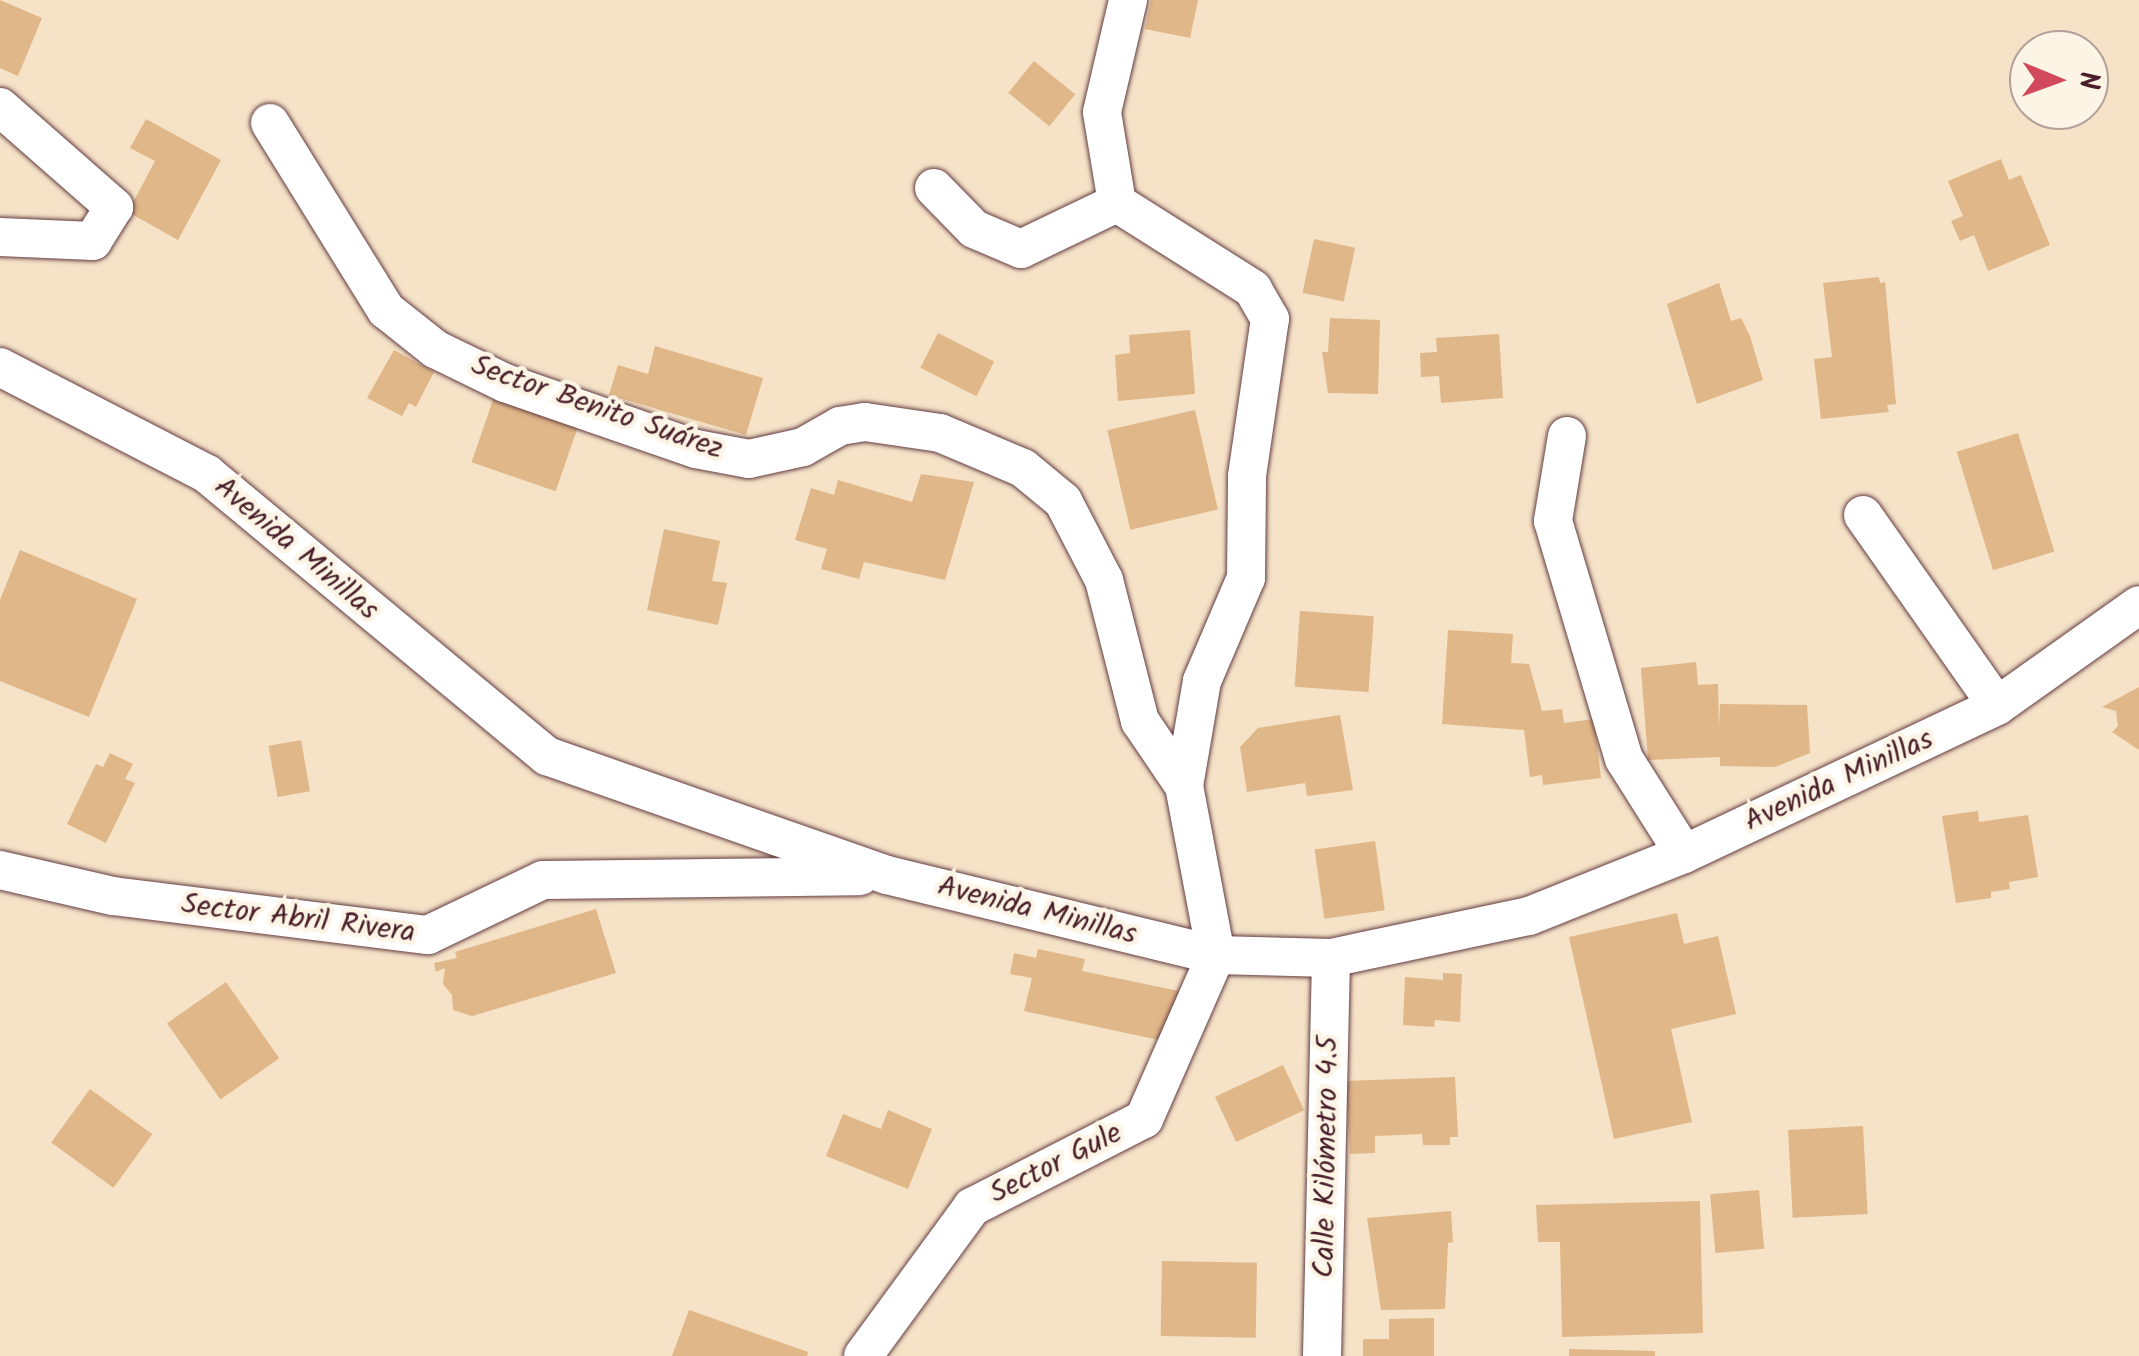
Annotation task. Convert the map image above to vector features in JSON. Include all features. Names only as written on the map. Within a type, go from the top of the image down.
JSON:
[{"type":"street","points":[[934,188],[974,230],[1020,249],[1116,203],[1102,112],[1128,0]]},
{"type":"street","points":[[0,107],[114,208],[93,242],[0,236]]},
{"type":"street","name":"Sector Benito Suárez","points":[[270,123],[344,235],[386,310],[436,349],[504,383],[696,448],[749,459],[803,447],[840,426],[866,422],[940,433],[1024,468],[1063,501],[1104,580],[1140,721],[1184,786]]},
{"type":"street","name":"Sector Benito Suárez","points":[[1116,203],[1252,288],[1270,319],[1247,476],[1246,578],[1202,681],[1184,786],[1216,954]]},
{"type":"street","name":"Avenida Minillas","points":[[0,368],[207,474],[547,756],[888,875],[1216,954],[1331,958],[1529,916],[1684,854],[1996,706],[2139,605]]},
{"type":"street","points":[[1567,436],[1553,521],[1624,759],[1684,854]]},
{"type":"street","points":[[1863,515],[1996,706]]},
{"type":"street","name":"Sector Abril Rivera","points":[[0,870],[132,898],[428,935],[544,880],[888,875]]},
{"type":"street","name":"Sector Gule","points":[[862,1356],[972,1207],[1144,1119],[1216,954]]},
{"type":"street","name":"Calle Kilómetro 4.5","points":[[1322,1356],[1331,958]]},
{"type":"building","points":[[0,0],[42,18],[18,76],[0,68]]},
{"type":"building","points":[[1151,0],[1198,0],[1190,38],[1145,29]]},
{"type":"building","points":[[1034,61],[1075,94],[1049,126],[1008,93]]},
{"type":"building","points":[[146,119],[221,160],[178,240],[128,212],[155,161],[130,148]]},
{"type":"building","points":[[2001,159],[2009,180],[2021,175],[2050,245],[1988,271],[1974,235],[1960,241],[1951,221],[1963,216],[1948,181]]},
{"type":"building","points":[[1314,239],[1355,248],[1344,302],[1303,293]]},
{"type":"building","points":[[1879,277],[1880,283],[1885,282],[1896,404],[1887,405],[1889,412],[1821,419],[1814,359],[1832,357],[1823,283]]},
{"type":"building","points":[[1719,283],[1731,321],[1741,318],[1750,336],[1763,380],[1697,404],[1667,304]]},
{"type":"building","points":[[1330,318],[1380,320],[1378,394],[1328,393],[1322,352],[1328,352]]},
{"type":"building","points":[[1190,330],[1195,394],[1118,401],[1115,355],[1130,353],[1129,335]]},
{"type":"building","points":[[938,333],[994,362],[976,396],[920,368]]},
{"type":"building","points":[[1499,334],[1503,398],[1441,403],[1439,376],[1421,377],[1420,353],[1437,352],[1436,338]]},
{"type":"building","points":[[655,346],[763,378],[746,435],[609,395],[618,365],[648,374]]},
{"type":"building","points":[[394,350],[434,372],[416,407],[409,403],[402,416],[367,398]]},
{"type":"building","points":[[494,397],[578,426],[556,491],[472,462]]},
{"type":"building","points":[[1195,410],[1218,509],[1130,530],[1107,430]]},
{"type":"building","points":[[2018,433],[2054,552],[1993,570],[1957,452]]},
{"type":"building","points":[[921,474],[974,482],[945,580],[864,562],[859,579],[821,569],[827,549],[795,540],[811,488],[834,495],[838,480],[912,502]]},
{"type":"building","points":[[664,529],[720,541],[712,581],[727,583],[718,625],[647,610]]},
{"type":"building","points":[[20,550],[137,599],[89,717],[0,681],[0,600]]},
{"type":"building","points":[[1300,611],[1374,616],[1369,692],[1295,687]]},
{"type":"building","points":[[1448,630],[1513,634],[1511,663],[1529,664],[1542,711],[1562,709],[1564,723],[1594,719],[1601,778],[1543,785],[1542,775],[1530,777],[1524,730],[1442,724]]},
{"type":"building","points":[[1696,662],[1698,685],[1718,684],[1719,729],[1720,704],[1807,705],[1810,753],[1775,767],[1720,766],[1720,757],[1648,760],[1641,668]]},
{"type":"building","points":[[2139,687],[2139,750],[2112,732],[2118,726],[2116,711],[2102,707]]},
{"type":"building","points":[[1340,715],[1353,790],[1307,796],[1305,783],[1247,792],[1240,747],[1258,728]]},
{"type":"building","points":[[301,740],[310,791],[278,797],[269,746]]},
{"type":"building","points":[[110,753],[133,764],[125,779],[135,783],[106,843],[67,824],[96,764],[103,767]]},
{"type":"building","points":[[1978,811],[1979,822],[2028,815],[2038,877],[2009,882],[2010,889],[1991,892],[1991,898],[1956,903],[1942,816]]},
{"type":"building","points":[[1375,841],[1385,910],[1324,919],[1315,849]]},
{"type":"building","points":[[596,909],[616,973],[472,1016],[453,1010],[452,995],[443,984],[445,968],[436,972],[434,963],[457,958],[455,952]]},
{"type":"building","points":[[1677,913],[1684,944],[1718,936],[1736,1014],[1671,1029],[1692,1122],[1614,1139],[1569,937]]},
{"type":"building","points":[[1038,949],[1085,959],[1082,971],[1179,991],[1168,1042],[1024,1011],[1032,978],[1010,974],[1014,953],[1036,958]]},
{"type":"building","points":[[1443,973],[1462,974],[1460,1022],[1435,1020],[1434,1027],[1403,1025],[1405,977],[1443,980]]},
{"type":"building","points":[[226,982],[279,1058],[220,1099],[167,1023]]},
{"type":"building","points":[[1283,1065],[1304,1110],[1236,1142],[1215,1097]]},
{"type":"building","points":[[1455,1077],[1458,1137],[1450,1137],[1450,1145],[1423,1145],[1422,1134],[1375,1136],[1375,1153],[1350,1154],[1346,1081]]},
{"type":"building","points":[[90,1089],[152,1134],[114,1188],[51,1142]]},
{"type":"building","points":[[888,1110],[932,1129],[908,1189],[826,1156],[843,1114],[881,1129]]},
{"type":"building","points":[[1863,1126],[1868,1214],[1793,1218],[1788,1130]]},
{"type":"building","points":[[1759,1190],[1764,1249],[1715,1253],[1710,1194]]},
{"type":"building","points":[[1700,1201],[1703,1333],[1562,1337],[1560,1242],[1538,1242],[1536,1205]]},
{"type":"building","points":[[1451,1211],[1453,1242],[1448,1243],[1445,1309],[1381,1310],[1367,1218]]},
{"type":"building","points":[[1162,1261],[1257,1263],[1256,1338],[1161,1336]]},
{"type":"building","points":[[689,1310],[808,1352],[807,1356],[672,1356]]},
{"type":"building","points":[[1434,1318],[1434,1356],[1363,1356],[1363,1339],[1389,1339],[1389,1319]]},
{"type":"building","points":[[1569,1349],[1655,1351],[1655,1356],[1569,1356]]}]
